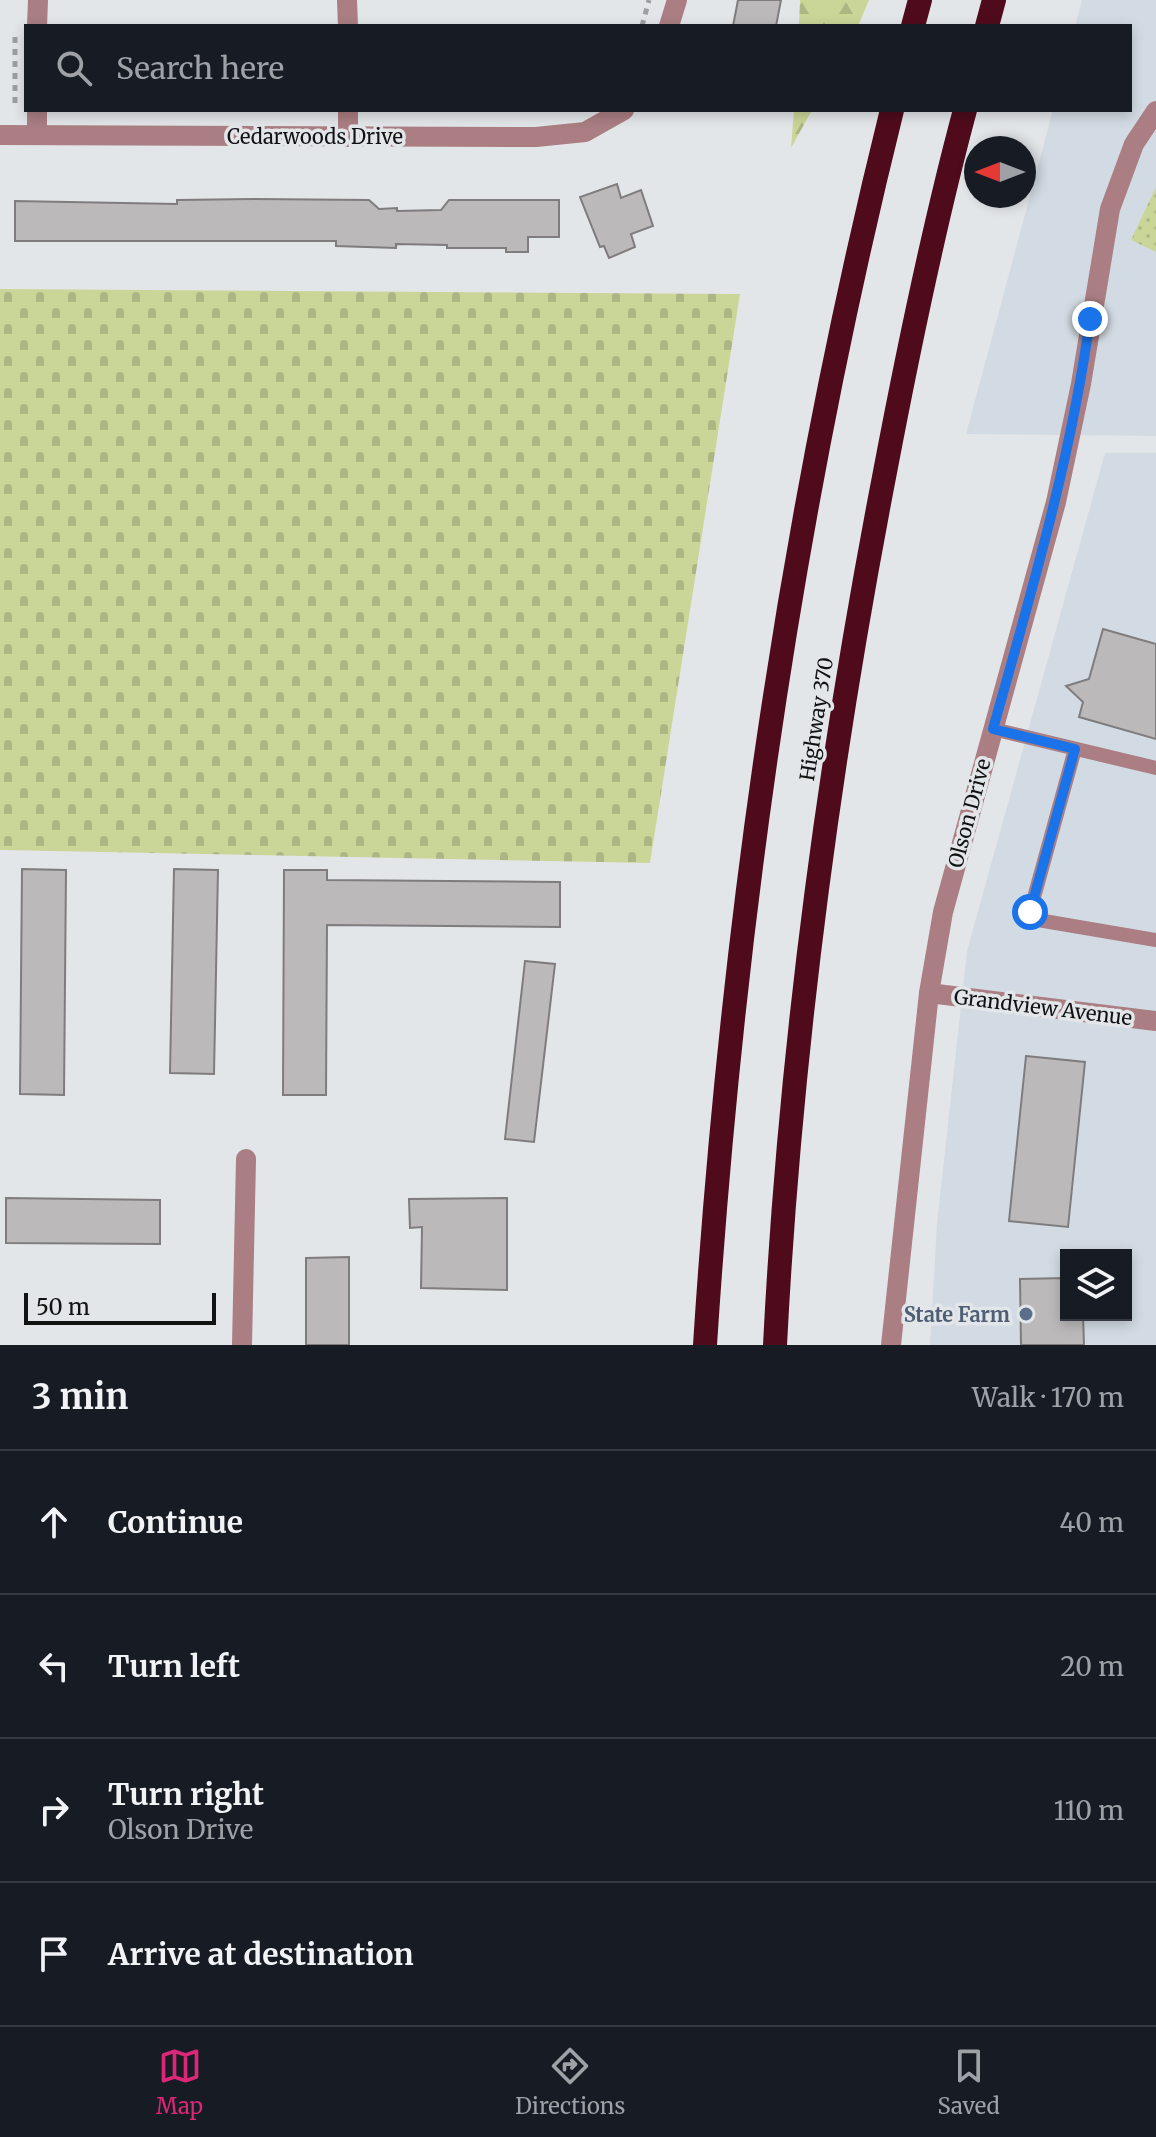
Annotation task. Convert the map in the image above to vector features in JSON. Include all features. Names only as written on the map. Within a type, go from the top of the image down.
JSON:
[{"type":"highway","points":[[914,24],[920,0]]},
{"type":"highway","points":[[988,24],[994,0]]},
{"type":"highway","points":[[705,1345],[723,1097],[755,813],[804,516],[837,351],[892,112]]},
{"type":"highway","name":"Highway 370","points":[[775,1345],[796,1061],[831,777],[895,421],[965,112]]},
{"type":"street","points":[[37,24],[38,0]]},
{"type":"street","points":[[347,0],[348,24]]},
{"type":"street","points":[[670,24],[677,0]]},
{"type":"street","name":"Olson Drive","points":[[891,1345],[929,993],[943,912],[1056,502],[1081,384],[1110,209],[1134,144],[1156,111]]},
{"type":"street","points":[[37,112],[37,135]]},
{"type":"street","points":[[348,112],[348,137]]},
{"type":"street","name":"Cedarwoods Drive","points":[[0,135],[536,137],[585,132],[620,112]]},
{"type":"street","name":"Grandview Avenue","points":[[929,993],[1156,1020]]},
{"type":"street","points":[[242,1345],[246,1159]]},
{"type":"lane","points":[[993,729],[1156,768]]},
{"type":"lane","points":[[1075,749],[1030,912],[1038,920],[1156,940]]},
{"type":"path","points":[[643,24],[649,0]]},
{"type":"path","points":[[13,116],[15,30]]},
{"type":"shaded area","points":[[1082,0],[1156,0],[1156,436],[966,434],[1027,208],[1036,208],[1036,173],[1052,112],[1132,112],[1132,24],[1076,24]]},
{"type":"shaded area","points":[[1105,453],[1156,453],[1156,1345],[930,1345],[937,1224],[967,951]]},
{"type":"green space","points":[[800,0],[869,0],[859,24],[799,24]]},
{"type":"green space","points":[[794,112],[811,112],[791,148]]},
{"type":"green space","points":[[1156,187],[1156,252],[1131,240]]},
{"type":"green space","points":[[0,289],[740,294],[650,863],[0,850]]},
{"type":"building","points":[[738,0],[781,0],[776,24],[733,24]]},
{"type":"building","points":[[617,184],[621,198],[641,190],[653,226],[631,234],[635,247],[609,258],[604,246],[600,247],[580,197]]},
{"type":"building","points":[[177,200],[369,200],[379,209],[397,208],[397,211],[441,210],[449,200],[559,200],[559,237],[528,237],[528,252],[506,252],[506,248],[447,248],[447,245],[396,244],[396,248],[336,246],[336,241],[15,241],[15,201],[177,204]]},
{"type":"building","points":[[1103,629],[1156,644],[1156,739],[1079,717],[1083,702],[1066,686],[1089,679]]},
{"type":"building","points":[[22,869],[66,870],[64,1095],[20,1094]]},
{"type":"building","points":[[174,869],[218,870],[214,1074],[170,1073]]},
{"type":"building","points":[[284,870],[327,870],[327,880],[560,882],[560,927],[327,925],[326,1095],[283,1095]]},
{"type":"building","points":[[525,961],[555,964],[534,1142],[505,1139]]},
{"type":"building","points":[[1026,1056],[1085,1062],[1068,1227],[1009,1221]]},
{"type":"building","points":[[6,1198],[160,1200],[160,1244],[6,1243]]},
{"type":"building","points":[[507,1198],[507,1290],[421,1288],[422,1227],[410,1228],[409,1199]]},
{"type":"building","points":[[349,1257],[349,1345],[306,1345],[306,1258]]},
{"type":"building","points":[[1060,1278],[1060,1321],[1083,1321],[1084,1345],[1021,1345],[1020,1279]]},
{"type":"place","name":"State Farm","points":[[1026,1314]]},
{"type":"route","points":[[1030,912],[1075,749],[993,729],[1056,502],[1081,384],[1090,319]]}]
